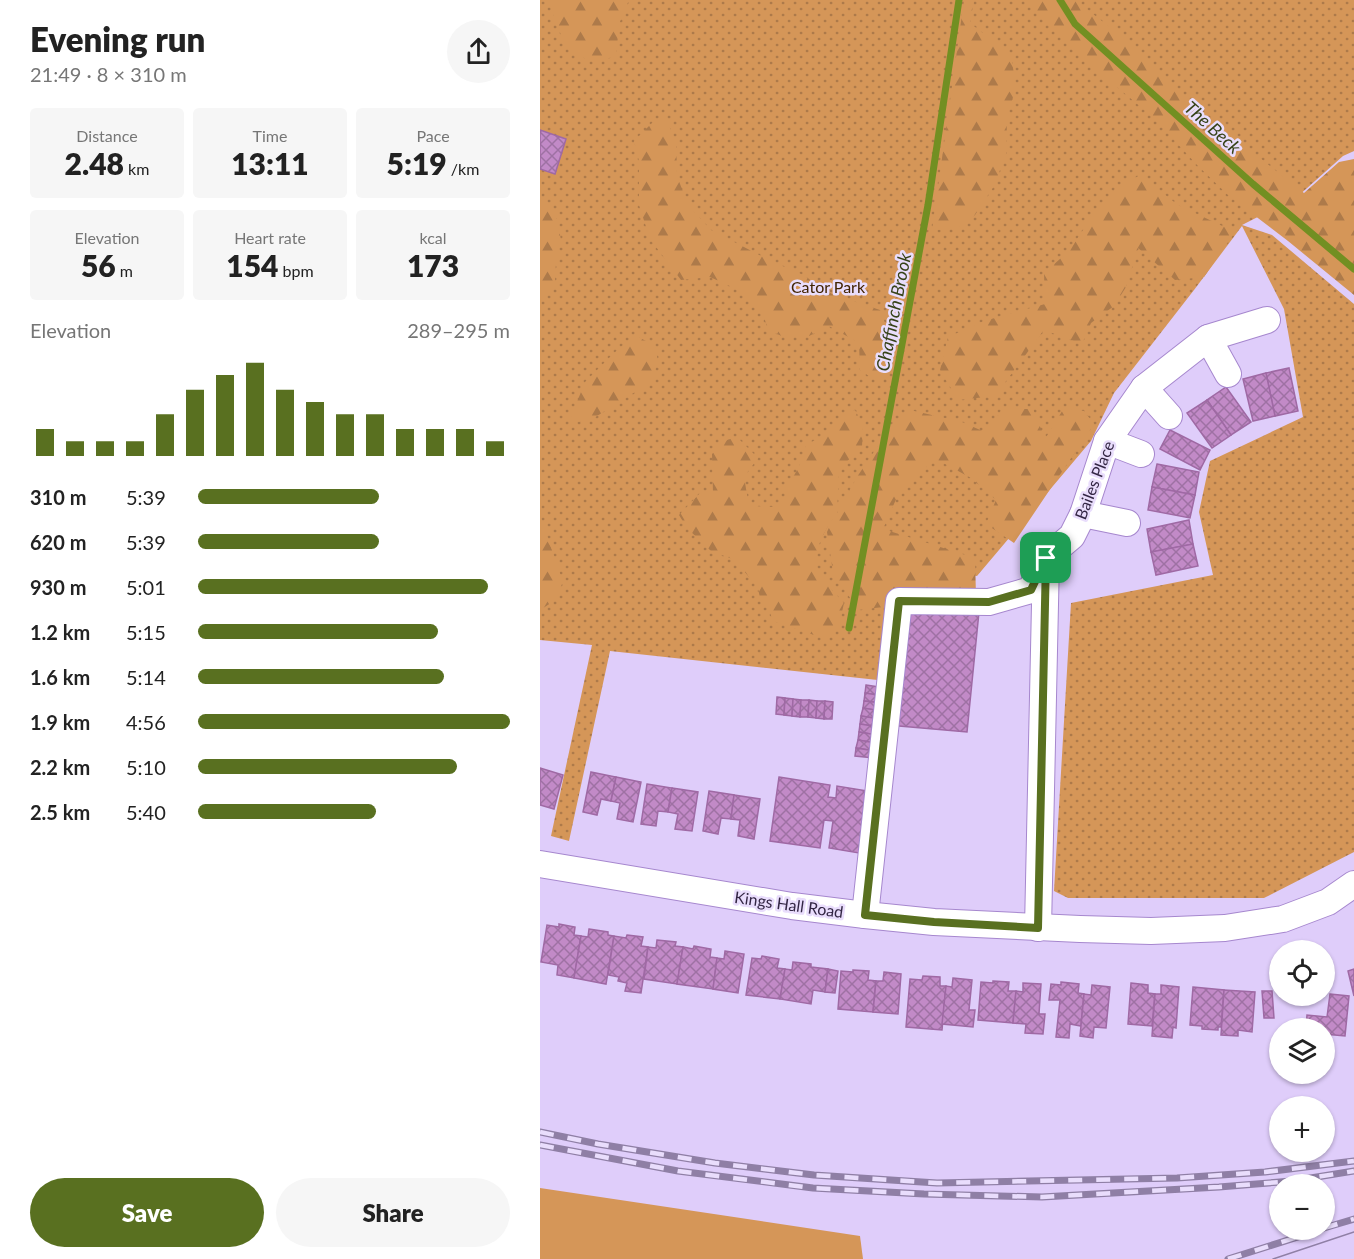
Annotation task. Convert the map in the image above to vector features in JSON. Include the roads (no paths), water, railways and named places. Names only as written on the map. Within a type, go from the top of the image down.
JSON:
[{"type":"street","name":"Bailes Place","points":[[1046,558],[1072,536],[1083,514],[1107,441],[1144,388],[1208,338],[1267,320]]},
{"type":"street","points":[[1208,338],[1228,374]]},
{"type":"street","points":[[1144,388],[1169,416]]},
{"type":"street","points":[[1107,441],[1141,454]]},
{"type":"street","points":[[1083,514],[1127,522]]},
{"type":"street","points":[[865,915],[899,601],[989,602],[1031,590],[1046,558]]},
{"type":"street","points":[[1038,928],[1046,558]]},
{"type":"street","name":"Kings Hall Road","points":[[540,864],[792,906],[865,915],[934,922],[1038,928],[1151,931],[1225,928],[1283,919],[1328,902],[1354,884]]},
{"type":"waterway","name":"Chaffinch Brook","points":[[849,628],[928,205],[959,0]]},
{"type":"waterway","name":"The Beck","points":[[1060,0],[1075,24],[1253,184],[1354,269]]},
{"type":"tram line","points":[[1273,1259],[1354,1232]]},
{"type":"railway","points":[[540,1132],[715,1163],[814,1175],[937,1183],[1177,1178],[1265,1172],[1354,1161]]},
{"type":"railway","points":[[540,1145],[678,1171],[813,1188],[924,1194],[1042,1197],[1292,1181],[1354,1171]]},
{"type":"railway","points":[[1335,1225],[1354,1219]]},
{"type":"railway","points":[[1228,1259],[1288,1240]]},
{"type":"park label","name":"Cator Park","points":[[828,286]]}]
